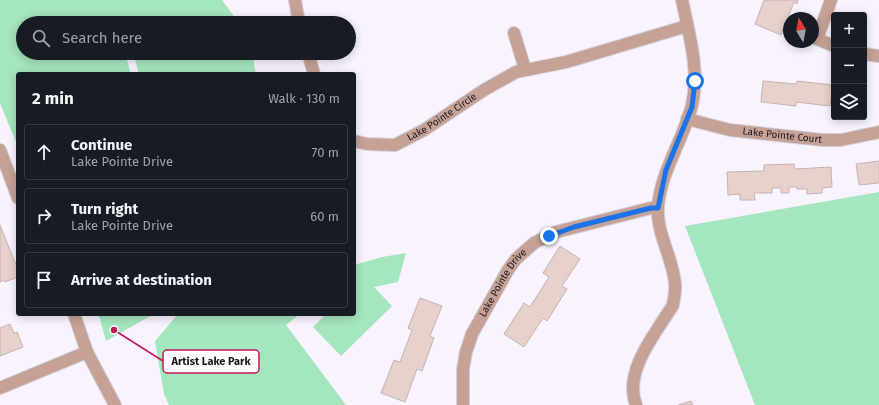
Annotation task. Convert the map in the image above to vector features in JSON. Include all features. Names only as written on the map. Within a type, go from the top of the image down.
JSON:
[{"type":"street","points":[[295,0],[298,16]]},
{"type":"street","points":[[636,405],[632,382],[636,370],[640,360],[673,305],[674,297],[675,284],[660,227],[658,208],[666,170],[692,107],[695,81],[694,62],[682,0]]},
{"type":"street","points":[[831,0],[817,39],[831,45]]},
{"type":"street","name":"Lake Pointe Circle","points":[[356,141],[367,144],[395,144],[424,130],[504,78],[526,69],[566,62],[687,26]]},
{"type":"street","points":[[514,33],[526,69]]},
{"type":"street","points":[[867,54],[879,56]]},
{"type":"street","points":[[310,60],[313,72]]},
{"type":"street","name":"Lake Pointe Court","points":[[686,119],[730,130],[823,140],[841,140],[879,132]]},
{"type":"street","points":[[0,150],[16,193]]},
{"type":"street","name":"Lake Pointe Drive","points":[[463,405],[463,369],[466,352],[472,334],[508,270],[516,259],[534,243],[556,232],[651,208],[658,208]]},
{"type":"street","points":[[75,316],[87,352],[115,405]]},
{"type":"street","points":[[0,388],[87,352]]},
{"type":"green space","points":[[0,0],[222,0],[234,16],[16,16],[16,60],[127,60],[130,72],[16,72],[16,142],[0,103]]},
{"type":"green space","points":[[135,60],[253,60],[256,72],[138,72]]},
{"type":"green space","points":[[879,192],[879,405],[755,405],[685,226]]},
{"type":"green space","points":[[406,253],[398,282],[374,287],[392,306],[341,356],[313,327],[324,316],[356,316],[356,264],[382,257]]},
{"type":"green space","points":[[98,316],[150,316],[106,341]]},
{"type":"green space","points":[[176,316],[297,316],[286,325],[346,405],[169,405],[164,394],[155,341]]},
{"type":"building","points":[[764,0],[798,0],[797,4],[794,2],[790,12],[783,12],[783,30],[781,35],[755,24]]},
{"type":"building","points":[[763,81],[796,84],[797,81],[831,85],[830,106],[796,102],[796,106],[761,102]]},
{"type":"building","points":[[879,161],[879,183],[859,185],[856,164]]},
{"type":"building","points":[[794,164],[795,169],[831,167],[832,187],[822,188],[822,193],[807,194],[807,189],[797,189],[797,187],[789,187],[789,193],[781,193],[781,188],[772,188],[772,193],[754,193],[755,200],[740,200],[740,194],[728,195],[727,172],[764,171],[764,165]]},
{"type":"building","points":[[0,225],[16,265],[16,278],[5,282],[4,280],[0,282]]},
{"type":"building","points":[[560,246],[580,259],[562,286],[567,289],[547,321],[543,318],[524,347],[504,334],[524,303],[530,307],[549,277],[543,273]]},
{"type":"building","points":[[420,298],[442,306],[430,336],[434,338],[422,371],[417,369],[405,402],[381,393],[394,360],[400,362],[412,330],[408,328]]},
{"type":"building","points":[[10,324],[14,333],[17,332],[23,347],[0,356],[0,328]]},
{"type":"building","points":[[691,401],[693,405],[678,405]]},
{"type":"place","name":"Artist Lake Park","points":[[114,330]]},
{"type":"route","points":[[549,236],[556,232],[574,227],[651,208],[658,208],[666,170],[692,107],[695,81]]}]
